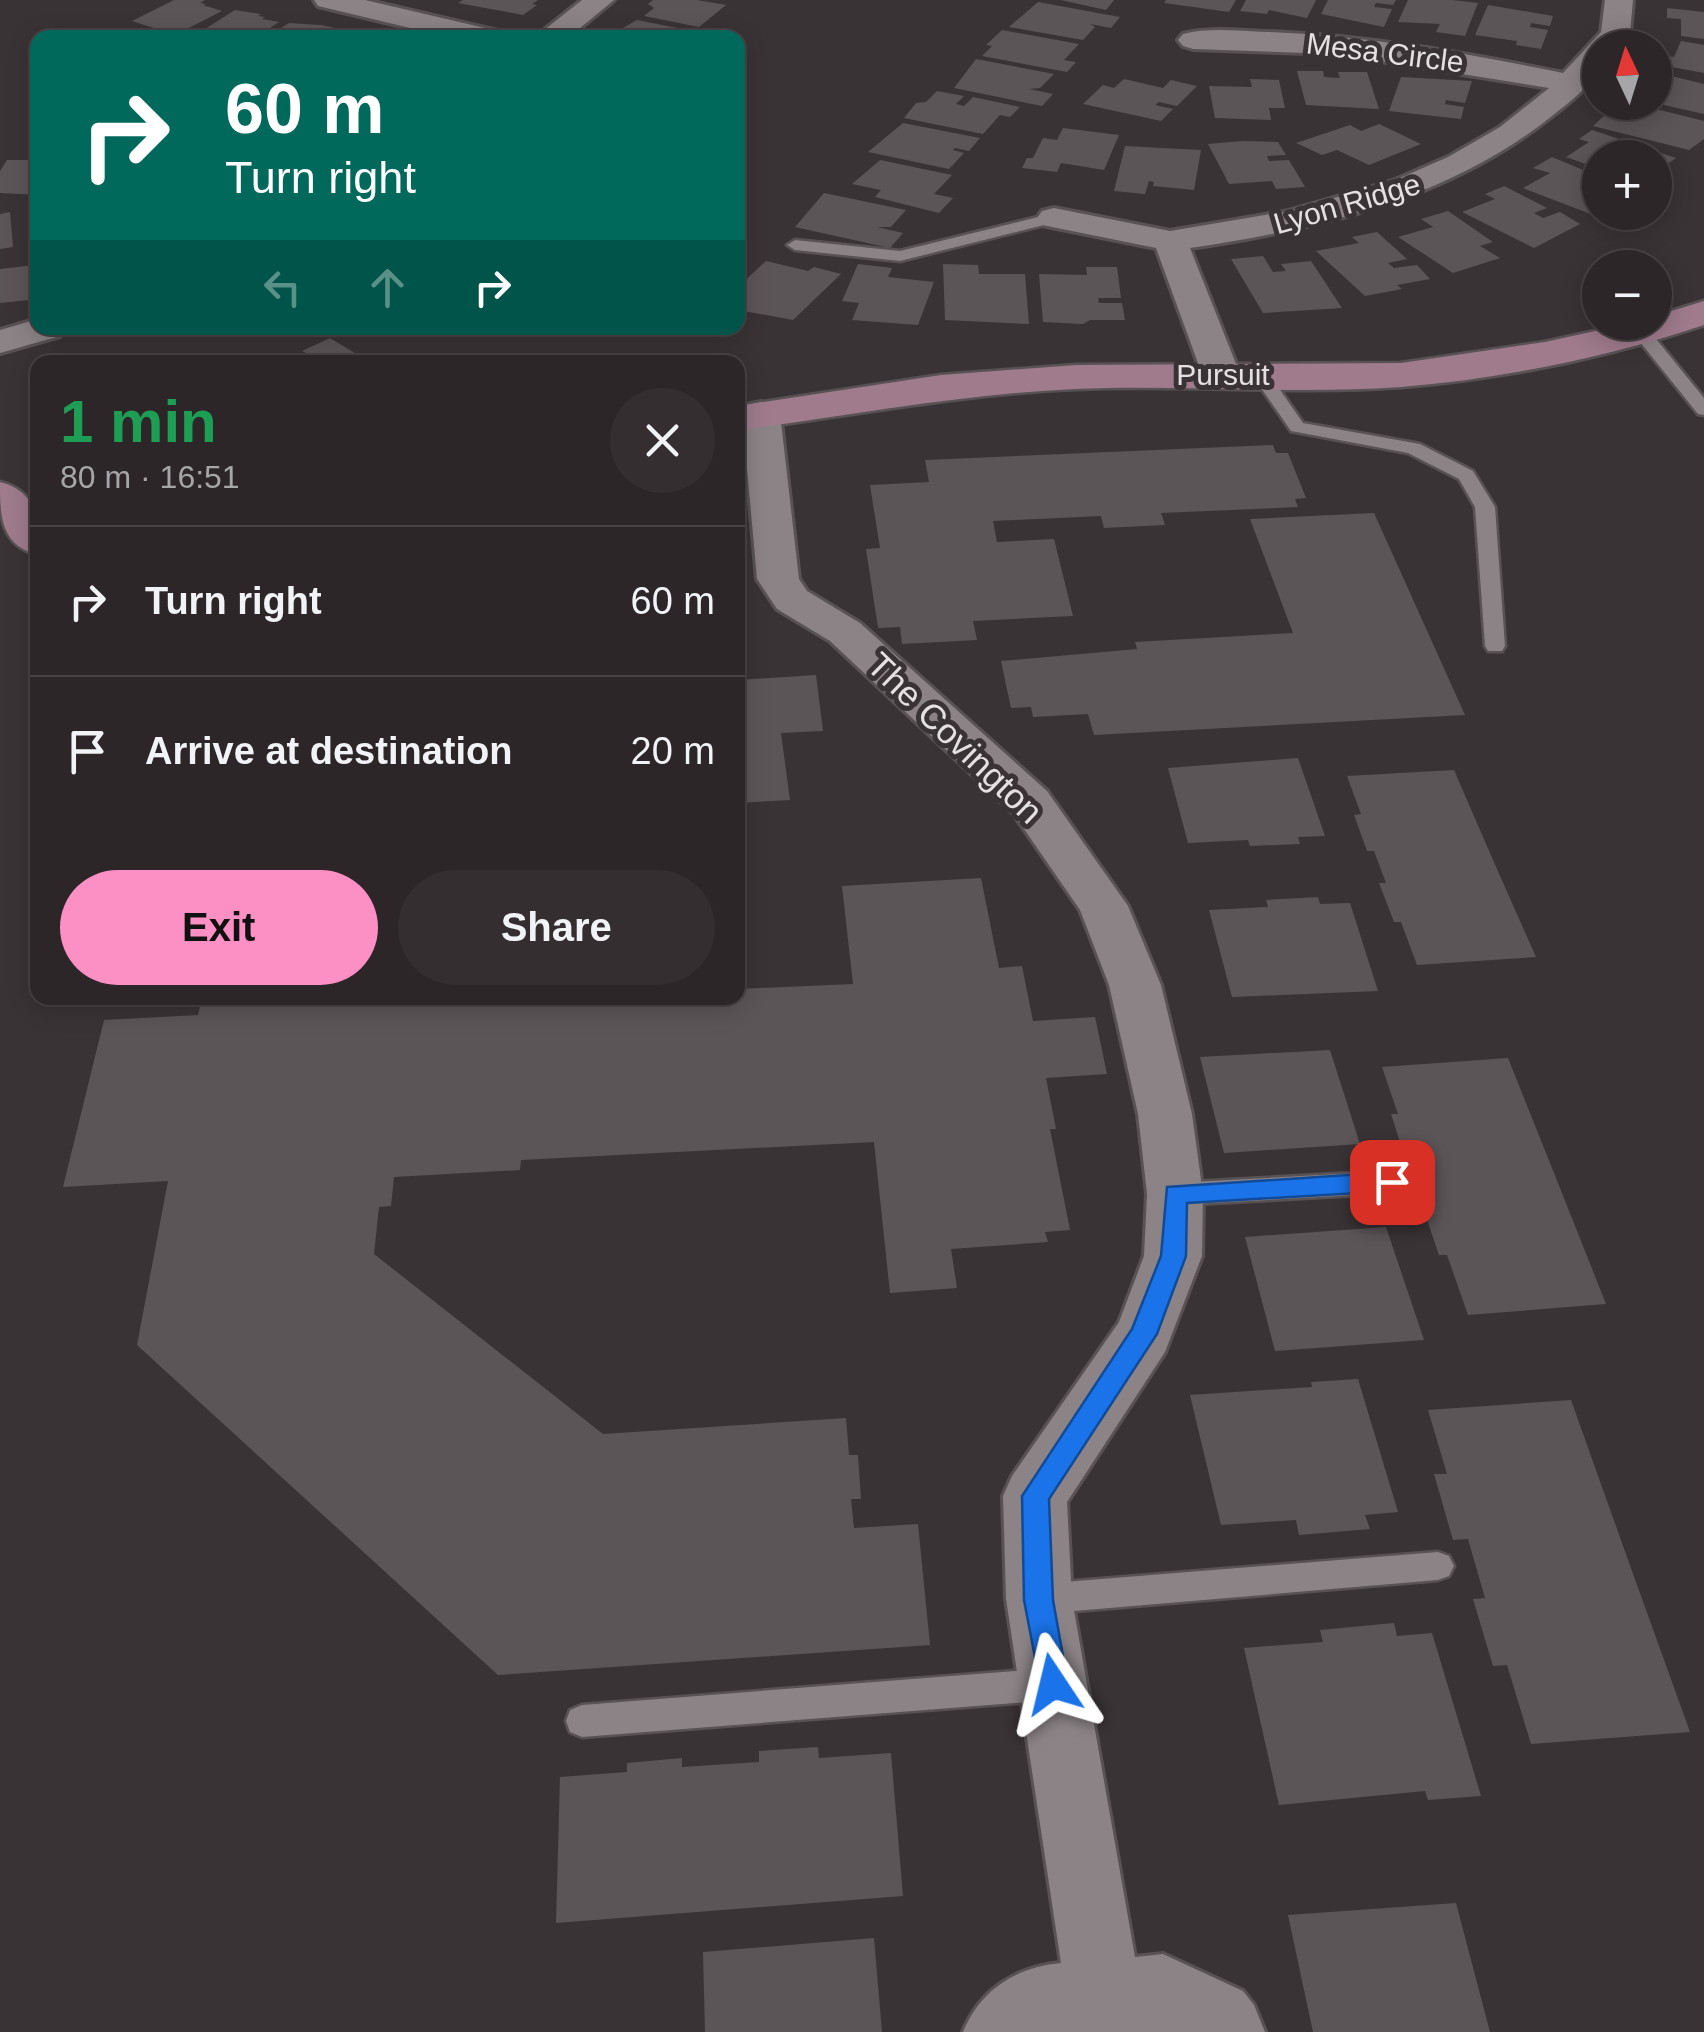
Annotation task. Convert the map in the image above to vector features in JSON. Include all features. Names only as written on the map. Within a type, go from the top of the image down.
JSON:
[{"type":"street","points":[[328,0],[457,30]]},
{"type":"street","points":[[559,30],[600,0]]},
{"type":"street","name":"Lyon Ridge","points":[[1615,30],[1619,0]]},
{"type":"street","name":"Mesa Circle","points":[[1193,40],[1250,38],[1392,52],[1459,60],[1574,84]]},
{"type":"street","name":"Lyon Ridge","points":[[1054,218],[1170,242],[1282,225],[1346,210],[1425,183],[1512,132],[1582,74]]},
{"type":"street","points":[[1170,242],[1221,374]]},
{"type":"street","name":"Pursuit","points":[[1672,323],[1704,312]]},
{"type":"street","points":[[0,342],[30,333]]},
{"type":"street","name":"Pursuit","points":[[749,416],[941,387],[1076,377],[1401,375],[1545,354],[1610,340]]},
{"type":"street","name":"The Covington","points":[[749,416],[778,579],[792,600],[845,632],[1030,802],[1103,906],[1135,985],[1165,1114],[1176,1194],[1173,1256],[1144,1334],[1036,1496],[1038,1600],[1104,1995]]},
{"type":"street","points":[[0,496],[30,532]]},
{"type":"street","points":[[1002,2032],[1037,2003],[1164,1992],[1216,2018],[1227,2032]]},
{"type":"lane","points":[[796,244],[900,256],[1054,218]]},
{"type":"lane","points":[[1648,340],[1704,410]]},
{"type":"lane","points":[[1260,376],[1297,426],[1413,448],[1466,475],[1484,507],[1494,646]]},
{"type":"lane","points":[[1176,1194],[1392,1182]]},
{"type":"lane","points":[[1038,1600],[1438,1566]]},
{"type":"lane","points":[[582,1721],[1053,1684]]},
{"type":"building","points":[[174,0],[205,0],[200,3],[222,11],[185,30],[160,30],[132,21]]},
{"type":"building","points":[[538,0],[523,15],[458,3]]},
{"type":"building","points":[[653,0],[697,0],[726,5],[699,27],[644,16],[654,8],[648,4]]},
{"type":"building","points":[[1061,0],[1114,0],[1106,10]]},
{"type":"building","points":[[1236,0],[1229,12],[1164,3]]},
{"type":"building","points":[[1246,0],[1316,0],[1307,18],[1269,10],[1267,14],[1240,11]]},
{"type":"building","points":[[1328,0],[1396,0],[1393,5],[1376,3],[1374,7],[1392,9],[1384,27],[1321,14]]},
{"type":"building","points":[[1408,0],[1478,3],[1465,36],[1436,32],[1440,24],[1398,22]]},
{"type":"building","points":[[1038,2],[1120,17],[1111,28],[1090,24],[1095,27],[1083,40],[1009,27]]},
{"type":"building","points":[[1488,5],[1553,16],[1550,26],[1531,23],[1530,27],[1548,30],[1541,49],[1475,35]]},
{"type":"building","points":[[1667,8],[1704,12],[1704,39],[1681,36],[1681,19],[1667,18]]},
{"type":"building","points":[[235,10],[279,22],[267,30],[203,30]]},
{"type":"building","points":[[637,20],[688,30],[619,30]]},
{"type":"building","points":[[289,23],[344,30],[278,30]]},
{"type":"building","points":[[1002,30],[1079,44],[1064,60],[1076,62],[1067,72],[982,56],[992,46],[986,45]]},
{"type":"building","points":[[1681,41],[1704,45],[1704,73],[1672,67]]},
{"type":"building","points":[[976,59],[1054,74],[1040,88],[1029,89],[1053,94],[1042,106],[954,88]]},
{"type":"building","points":[[1297,71],[1323,71],[1324,77],[1340,78],[1338,72],[1367,72],[1379,109],[1306,105]]},
{"type":"building","points":[[1672,76],[1704,84],[1704,114],[1672,107]]},
{"type":"building","points":[[1401,77],[1472,81],[1465,103],[1446,100],[1445,104],[1464,107],[1461,119],[1389,111]]},
{"type":"building","points":[[1124,79],[1163,88],[1171,80],[1197,86],[1177,106],[1159,102],[1155,105],[1173,109],[1161,121],[1083,104],[1103,85],[1114,88]]},
{"type":"building","points":[[1250,79],[1279,80],[1285,108],[1269,108],[1271,120],[1215,118],[1209,86],[1252,87]]},
{"type":"building","points":[[937,91],[964,96],[956,104],[964,106],[973,97],[1020,107],[1010,117],[1000,115],[983,134],[904,118],[916,103],[926,102]]},
{"type":"building","points":[[1672,113],[1704,121],[1704,139],[1689,150],[1672,146],[1672,140],[1649,140],[1593,126],[1600,120],[1672,120]]},
{"type":"building","points":[[903,123],[980,138],[969,151],[953,150],[964,153],[949,169],[868,152]]},
{"type":"building","points":[[1379,124],[1421,144],[1369,165],[1337,150],[1322,155],[1296,143],[1350,125],[1361,131]]},
{"type":"building","points":[[1063,128],[1119,135],[1104,170],[1061,163],[1057,172],[1022,168],[1027,158],[1033,158],[1043,138],[1057,140]]},
{"type":"building","points":[[1592,130],[1622,140],[1582,140],[1579,139]]},
{"type":"building","points":[[1278,142],[1286,155],[1267,156],[1269,161],[1289,160],[1305,187],[1276,189],[1272,181],[1229,184],[1208,144]]},
{"type":"building","points":[[1125,146],[1201,150],[1194,190],[1153,186],[1154,182],[1149,181],[1145,194],[1114,191]]},
{"type":"building","points":[[1582,147],[1582,163],[1566,157]]},
{"type":"building","points":[[1552,157],[1582,170],[1582,211],[1523,188],[1550,173],[1533,168]]},
{"type":"building","points":[[7,160],[30,160],[30,195],[0,193],[0,171]]},
{"type":"building","points":[[880,160],[952,175],[934,194],[953,198],[939,213],[875,197],[881,190],[852,184]]},
{"type":"building","points":[[1504,186],[1547,208],[1534,213],[1543,218],[1560,212],[1580,224],[1534,248],[1462,212],[1495,199],[1485,194]]},
{"type":"building","points":[[824,193],[906,210],[891,227],[877,227],[903,233],[890,248],[795,227]]},
{"type":"building","points":[[1448,211],[1493,242],[1480,246],[1500,258],[1453,273],[1398,237],[1433,227],[1421,219]]},
{"type":"building","points":[[10,212],[13,247],[0,249],[0,214]]},
{"type":"building","points":[[1377,232],[1407,259],[1388,263],[1394,268],[1417,265],[1430,279],[1365,296],[1316,251],[1359,243],[1352,237]]},
{"type":"building","points":[[1263,256],[1273,272],[1286,271],[1281,264],[1311,261],[1342,308],[1263,313],[1231,259]]},
{"type":"building","points":[[766,261],[841,274],[793,320],[745,311],[745,280]]},
{"type":"building","points":[[858,264],[892,268],[888,277],[934,282],[918,325],[852,320],[859,303],[842,301]]},
{"type":"building","points":[[943,264],[978,265],[979,274],[1025,274],[1029,324],[945,320]]},
{"type":"building","points":[[30,266],[29,300],[0,303],[0,269]]},
{"type":"building","points":[[1086,267],[1117,267],[1121,298],[1098,298],[1099,303],[1122,303],[1125,320],[1043,322],[1039,274],[1087,275]]},
{"type":"building","points":[[330,338],[358,355],[310,355],[302,351]]},
{"type":"building","points":[[1273,445],[1276,453],[1288,453],[1306,498],[1295,499],[1298,507],[1161,513],[1165,525],[1104,528],[1101,516],[993,521],[997,542],[1054,539],[1073,616],[973,621],[977,640],[902,644],[900,627],[878,628],[866,549],[880,548],[870,485],[929,482],[925,460]]},
{"type":"building","points":[[1374,513],[1465,715],[1094,735],[1088,714],[1033,717],[1031,707],[1011,708],[1001,661],[1137,649],[1135,642],[1293,633],[1250,519]]},
{"type":"building","points":[[816,675],[823,731],[781,733],[790,800],[745,803],[745,680]]},
{"type":"building","points":[[1298,758],[1325,836],[1298,837],[1300,844],[1250,846],[1248,840],[1188,843],[1168,768]]},
{"type":"building","points":[[1454,770],[1536,957],[1417,965],[1401,922],[1394,922],[1379,883],[1386,883],[1374,851],[1367,851],[1354,815],[1361,814],[1347,776]]},
{"type":"building","points":[[981,878],[999,968],[1022,966],[1033,1021],[1095,1017],[1107,1074],[1046,1078],[1056,1129],[1050,1129],[1070,1230],[1045,1232],[1048,1242],[951,1249],[957,1288],[890,1293],[874,1142],[521,1160],[520,1170],[394,1177],[391,1206],[379,1207],[374,1254],[603,1434],[846,1418],[849,1455],[858,1455],[861,1499],[851,1499],[854,1528],[918,1524],[930,1645],[498,1675],[137,1345],[168,1181],[63,1187],[104,1020],[198,1015],[200,1005],[745,1005],[745,989],[853,984],[842,886]]},
{"type":"building","points":[[1318,897],[1320,904],[1350,903],[1378,991],[1232,997],[1209,910],[1268,907],[1266,900]]},
{"type":"building","points":[[1330,1050],[1360,1144],[1224,1153],[1200,1057]]},
{"type":"building","points":[[1508,1058],[1606,1304],[1468,1315],[1447,1255],[1439,1255],[1421,1202],[1429,1202],[1414,1159],[1406,1161],[1391,1114],[1398,1114],[1382,1067]]},
{"type":"building","points":[[1386,1227],[1424,1340],[1275,1351],[1245,1237]]},
{"type":"building","points":[[1358,1379],[1398,1512],[1365,1515],[1370,1529],[1299,1535],[1296,1520],[1221,1525],[1190,1395],[1312,1387],[1311,1382]]},
{"type":"building","points":[[1571,1400],[1690,1732],[1531,1744],[1507,1665],[1493,1666],[1473,1599],[1485,1598],[1468,1539],[1453,1540],[1434,1474],[1447,1474],[1428,1410]]},
{"type":"building","points":[[1394,1623],[1397,1636],[1432,1633],[1481,1796],[1428,1800],[1425,1791],[1279,1805],[1244,1648],[1323,1642],[1320,1630]]},
{"type":"building","points":[[818,1747],[819,1758],[891,1753],[903,1896],[556,1923],[560,1777],[627,1772],[627,1763],[682,1758],[682,1767],[759,1762],[759,1751]]},
{"type":"building","points":[[1456,1903],[1490,2032],[1313,2032],[1288,1915]]},
{"type":"building","points":[[874,1938],[882,2032],[705,2032],[703,1952]]},
{"type":"route","points":[[1053,1684],[1038,1600],[1036,1496],[1144,1334],[1173,1256],[1176,1194],[1392,1182]]}]
